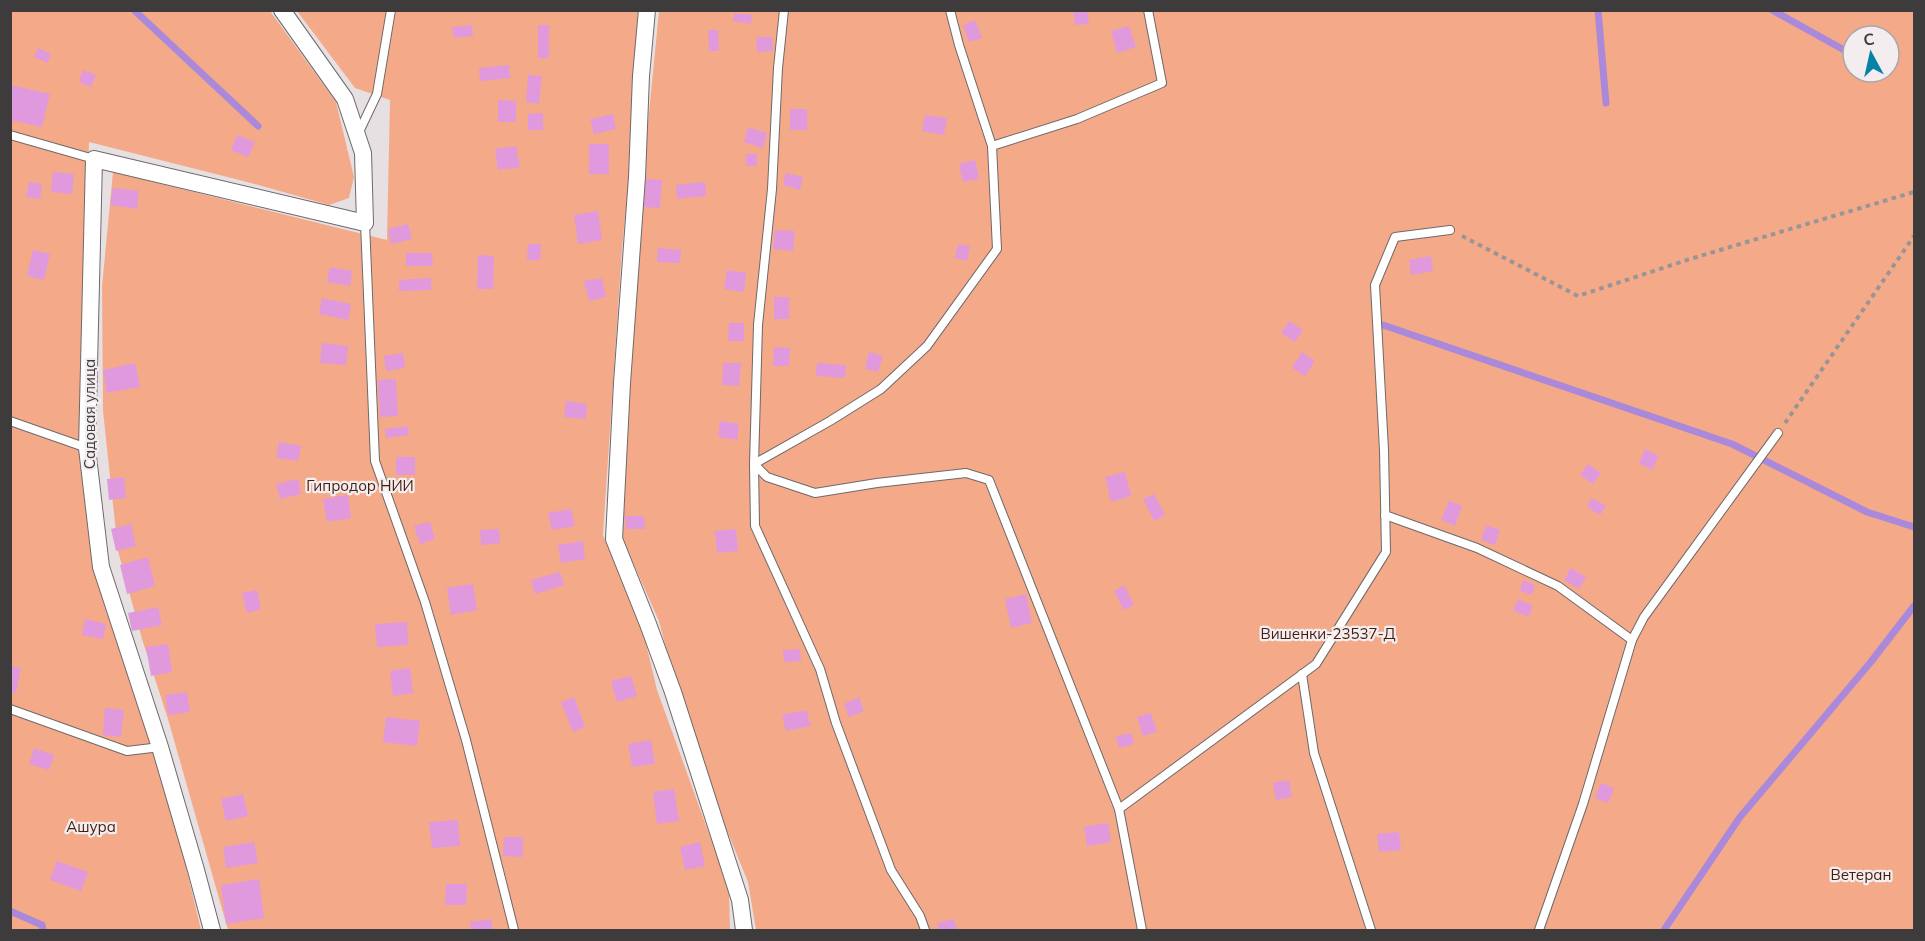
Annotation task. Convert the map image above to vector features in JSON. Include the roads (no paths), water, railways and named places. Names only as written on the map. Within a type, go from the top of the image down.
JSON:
[{"type":"street","points":[[94,159],[365,223],[363,153],[345,99],[282,10]]},
{"type":"street","points":[[647,10],[623,360],[614,538],[673,692],[740,900],[744,930]]},
{"type":"street","name":"Садовая улица","points":[[94,159],[87,448],[101,567],[160,747],[212,930]]},
{"type":"lane","points":[[357,136],[377,94],[391,10]]},
{"type":"lane","points":[[784,10],[778,68],[772,189],[758,325],[754,526],[820,669],[836,723],[891,870],[920,916],[925,930]]},
{"type":"lane","points":[[754,464],[881,389],[927,346],[997,249],[992,146],[950,10]]},
{"type":"lane","points":[[992,146],[1077,119],[1162,83],[1148,10]]},
{"type":"lane","points":[[10,135],[94,159]]},
{"type":"lane","points":[[365,223],[375,461],[425,602],[456,705],[514,930]]},
{"type":"lane","points":[[1119,809],[1316,664],[1386,552],[1384,450],[1376,285],[1395,237],[1450,230]]},
{"type":"lane","points":[[10,421],[87,448]]},
{"type":"lane","points":[[1539,930],[1583,804],[1632,640],[1644,617],[1778,432]]},
{"type":"lane","points":[[754,464],[767,477],[815,493],[966,473],[989,480],[1119,809],[1142,930]]},
{"type":"lane","points":[[1385,515],[1477,548],[1558,586],[1632,640]]},
{"type":"lane","points":[[1302,675],[1314,753],[1371,930]]},
{"type":"lane","points":[[10,709],[126,751],[160,747]]},
{"type":"waterway","points":[[134,10],[258,126]]},
{"type":"waterway","points":[[1598,10],[1606,103]]},
{"type":"waterway","points":[[1772,10],[1841,48]]},
{"type":"waterway","points":[[1383,325],[1732,444],[1867,512],[1914,527]]},
{"type":"waterway","points":[[1664,930],[1740,817],[1870,663],[1914,606]]},
{"type":"waterway","points":[[10,911],[42,925],[43,930]]},
{"type":"park label","name":"Гипродор НИИ","points":[[360,486]]},
{"type":"park label","name":"Вишенки-23537-Д","points":[[1328,634]]},
{"type":"park label","name":"Ашура","points":[[91,827]]},
{"type":"park label","name":"Ветеран","points":[[1861,875]]}]
